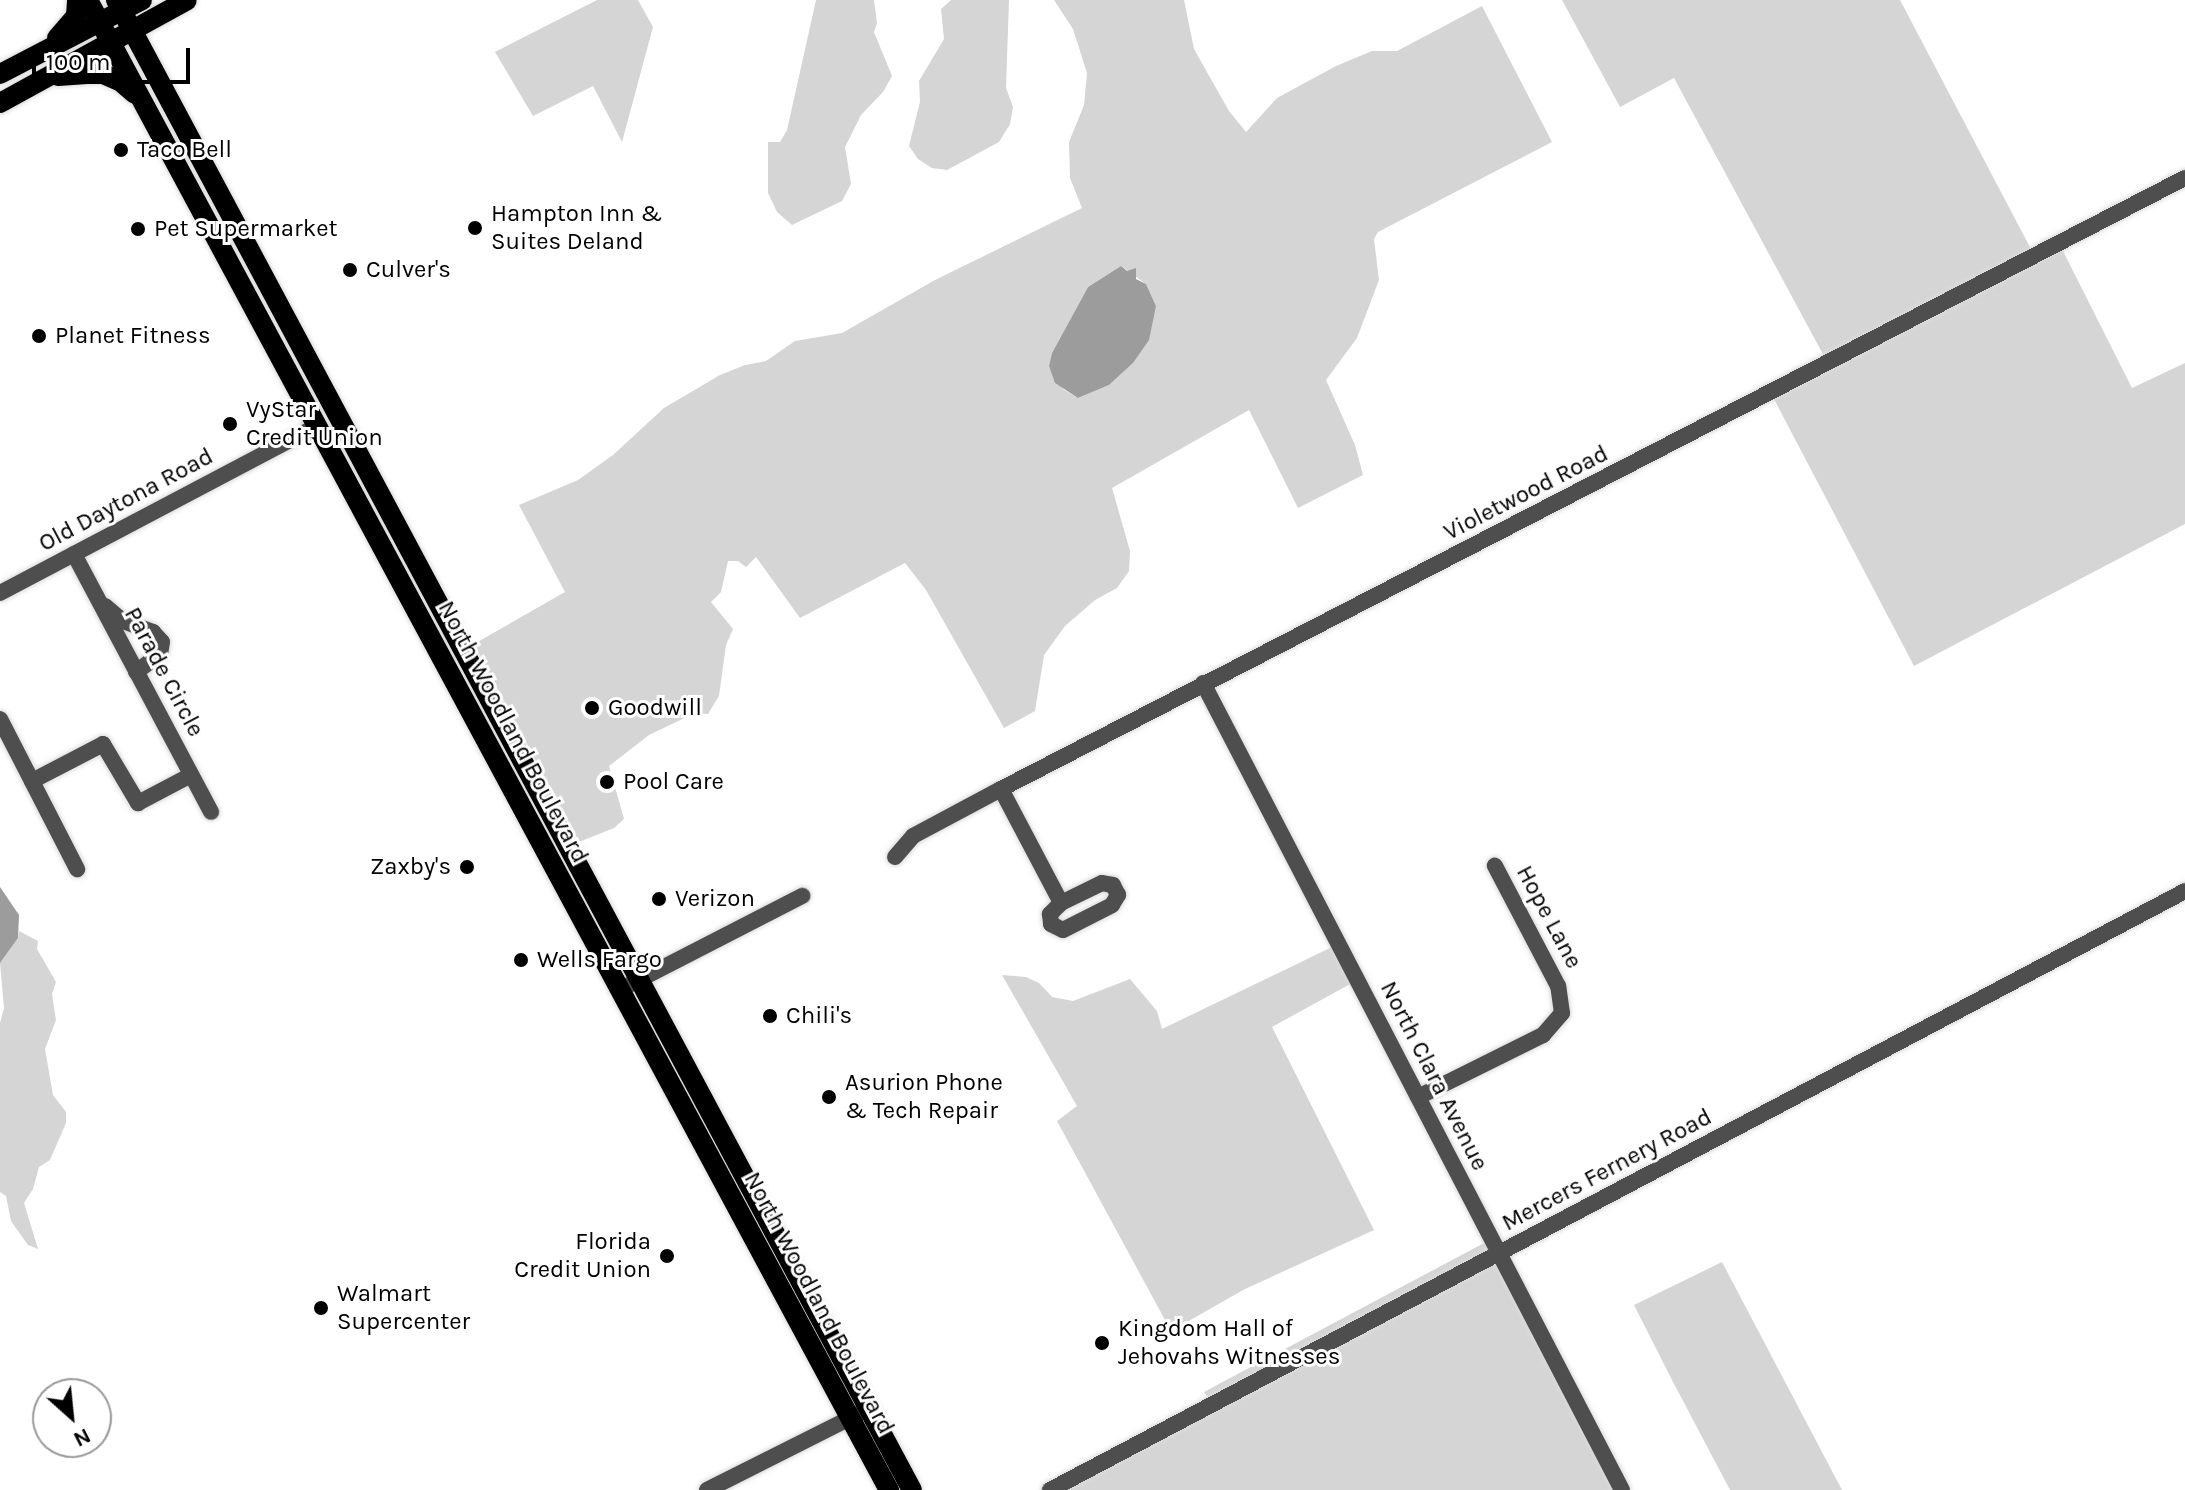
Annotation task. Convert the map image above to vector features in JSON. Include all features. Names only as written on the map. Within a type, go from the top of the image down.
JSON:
[{"type":"main road","points":[[46,50],[71,24],[77,0]]},
{"type":"main road","name":"North Woodland Boulevard","points":[[88,0],[454,676],[509,736],[630,985]]},
{"type":"main road","points":[[0,74],[100,22],[119,6],[142,0]]},
{"type":"main road","points":[[0,103],[187,0]]},
{"type":"main road","name":"North Woodland Boulevard","points":[[119,6],[390,510],[478,700],[630,985],[860,1413],[912,1490]]},
{"type":"main road","points":[[46,77],[85,71],[101,73],[121,82],[142,100]]},
{"type":"main road","points":[[239,282],[260,290],[284,313]]},
{"type":"main road","points":[[303,401],[319,413],[341,420]]},
{"type":"main road","points":[[317,426],[337,436],[359,474],[390,510]]},
{"type":"main road","name":"North Woodland Boulevard","points":[[860,1413],[889,1490]]},
{"type":"street","name":"Violetwood Road","points":[[895,857],[913,836],[1001,789],[2185,178]]},
{"type":"street","name":"Old Daytona Road","points":[[0,593],[317,426]]},
{"type":"street","name":"Parade Circle","points":[[74,554],[211,812]]},
{"type":"street","points":[[99,601],[123,621],[153,632],[162,642],[160,654],[136,672]]},
{"type":"street","name":"North Clara Avenue","points":[[1203,683],[1622,1490]]},
{"type":"street","points":[[0,719],[77,869]]},
{"type":"street","points":[[32,781],[103,744],[138,803],[191,775]]},
{"type":"street","points":[[1001,789],[1061,903]]},
{"type":"street","name":"Hope Lane","points":[[1418,1097],[1543,1035],[1562,1013],[1558,986],[1495,866]]},
{"type":"street","name":"Mercers Fernery Road","points":[[1050,1490],[2185,891]]},
{"type":"street","points":[[630,985],[802,896]]},
{"type":"street","points":[[707,1490],[860,1413]]},
{"type":"shaded area","points":[[597,0],[638,0],[653,27],[622,142],[593,86],[533,116],[495,52]]},
{"type":"shaded area","points":[[816,0],[874,0],[877,23],[874,32],[892,76],[883,92],[861,115],[845,147],[851,184],[842,201],[792,225],[777,212],[768,193],[768,142],[780,142],[787,130]]},
{"type":"shaded area","points":[[951,0],[1009,0],[1006,88],[1013,107],[1010,124],[999,142],[947,170],[932,168],[918,159],[909,146],[920,102],[919,81],[944,39],[941,9]]},
{"type":"shaded area","points":[[1054,0],[1184,0],[1194,49],[1229,111],[1246,132],[1277,98],[1336,66],[1372,51],[1397,51],[1482,6],[1552,142],[1378,232],[1374,239],[1379,280],[1357,338],[1326,380],[1355,445],[1363,475],[1298,508],[1249,410],[1112,488],[1130,551],[1129,571],[1117,588],[1095,600],[1065,626],[1044,655],[1035,711],[1004,728],[926,590],[905,563],[800,618],[756,557],[746,567],[738,561],[728,561],[721,592],[711,602],[733,629],[726,645],[719,696],[708,714],[695,713],[649,735],[609,766],[624,819],[614,828],[579,842],[474,644],[565,592],[519,505],[578,480],[613,455],[664,408],[720,375],[766,361],[795,341],[842,333],[935,280],[1082,208],[1070,178],[1069,142],[1084,105],[1087,73],[1073,29]],"holes":[[[1121,266],[1146,284],[1156,306],[1133,363],[1109,385],[1078,398],[1063,389],[1049,367],[1052,353],[1088,287]]]},
{"type":"shaded area","points":[[1562,0],[1900,0],[2032,251],[1825,358],[1674,78],[1620,107]]},
{"type":"shaded area","points":[[2062,249],[2132,388],[2185,363],[2185,524],[1914,666],[1774,399]]},
{"type":"shaded area","points":[[1121,266],[1127,271],[1136,268],[1136,279],[1146,284],[1156,306],[1149,340],[1133,363],[1109,385],[1078,398],[1055,383],[1049,366],[1052,353],[1088,287]]},
{"type":"shaded area","points":[[0,887],[19,915],[18,938],[0,963]]},
{"type":"shaded area","points":[[19,931],[38,941],[37,949],[56,982],[52,994],[56,1020],[45,1049],[53,1095],[66,1112],[66,1123],[50,1160],[39,1167],[33,1189],[24,1203],[38,1249],[28,1245],[11,1221],[6,1196],[0,1192],[0,1023],[4,1008],[0,963],[18,938]]},
{"type":"shaded area","points":[[1334,946],[1352,983],[1272,1027],[1374,1230],[1245,1289],[1171,1331],[1057,1121],[1077,1106],[1002,975],[1026,977],[1039,983],[1052,997],[1073,1001],[1130,979],[1157,1011],[1162,1029]]},
{"type":"shaded area","points":[[1486,1242],[1491,1251],[1209,1399],[1204,1392]]},
{"type":"shaded area","points":[[1497,1262],[1616,1490],[1063,1490]]},
{"type":"shaded area","points":[[1722,1262],[1842,1490],[1730,1490],[1672,1380],[1634,1305]]},
{"type":"place","name":"Taco Bell","points":[[121,150]]},
{"type":"place","name":"Hampton Inn & Suites Deland","points":[[475,228]]},
{"type":"place","name":"Pet Supermarket","points":[[138,229]]},
{"type":"place","name":"Culver's","points":[[350,270]]},
{"type":"place","name":"Planet Fitness","points":[[39,336]]},
{"type":"place","name":"VyStar Credit Union","points":[[230,424]]},
{"type":"place","name":"Goodwill","points":[[592,708]]},
{"type":"place","name":"Pool Care","points":[[607,782]]},
{"type":"place","name":"Zaxby's","points":[[467,867]]},
{"type":"place","name":"Verizon","points":[[659,899]]},
{"type":"place","name":"Wells Fargo","points":[[521,960]]},
{"type":"place","name":"Chili's","points":[[770,1016]]},
{"type":"place","name":"Asurion Phone & Tech Repair","points":[[829,1097]]},
{"type":"place","name":"Florida Credit Union","points":[[667,1256]]},
{"type":"place","name":"Walmart Supercenter","points":[[321,1308]]},
{"type":"place","name":"Kingdom Hall of Jehovahs Witnesses","points":[[1102,1343]]}]
